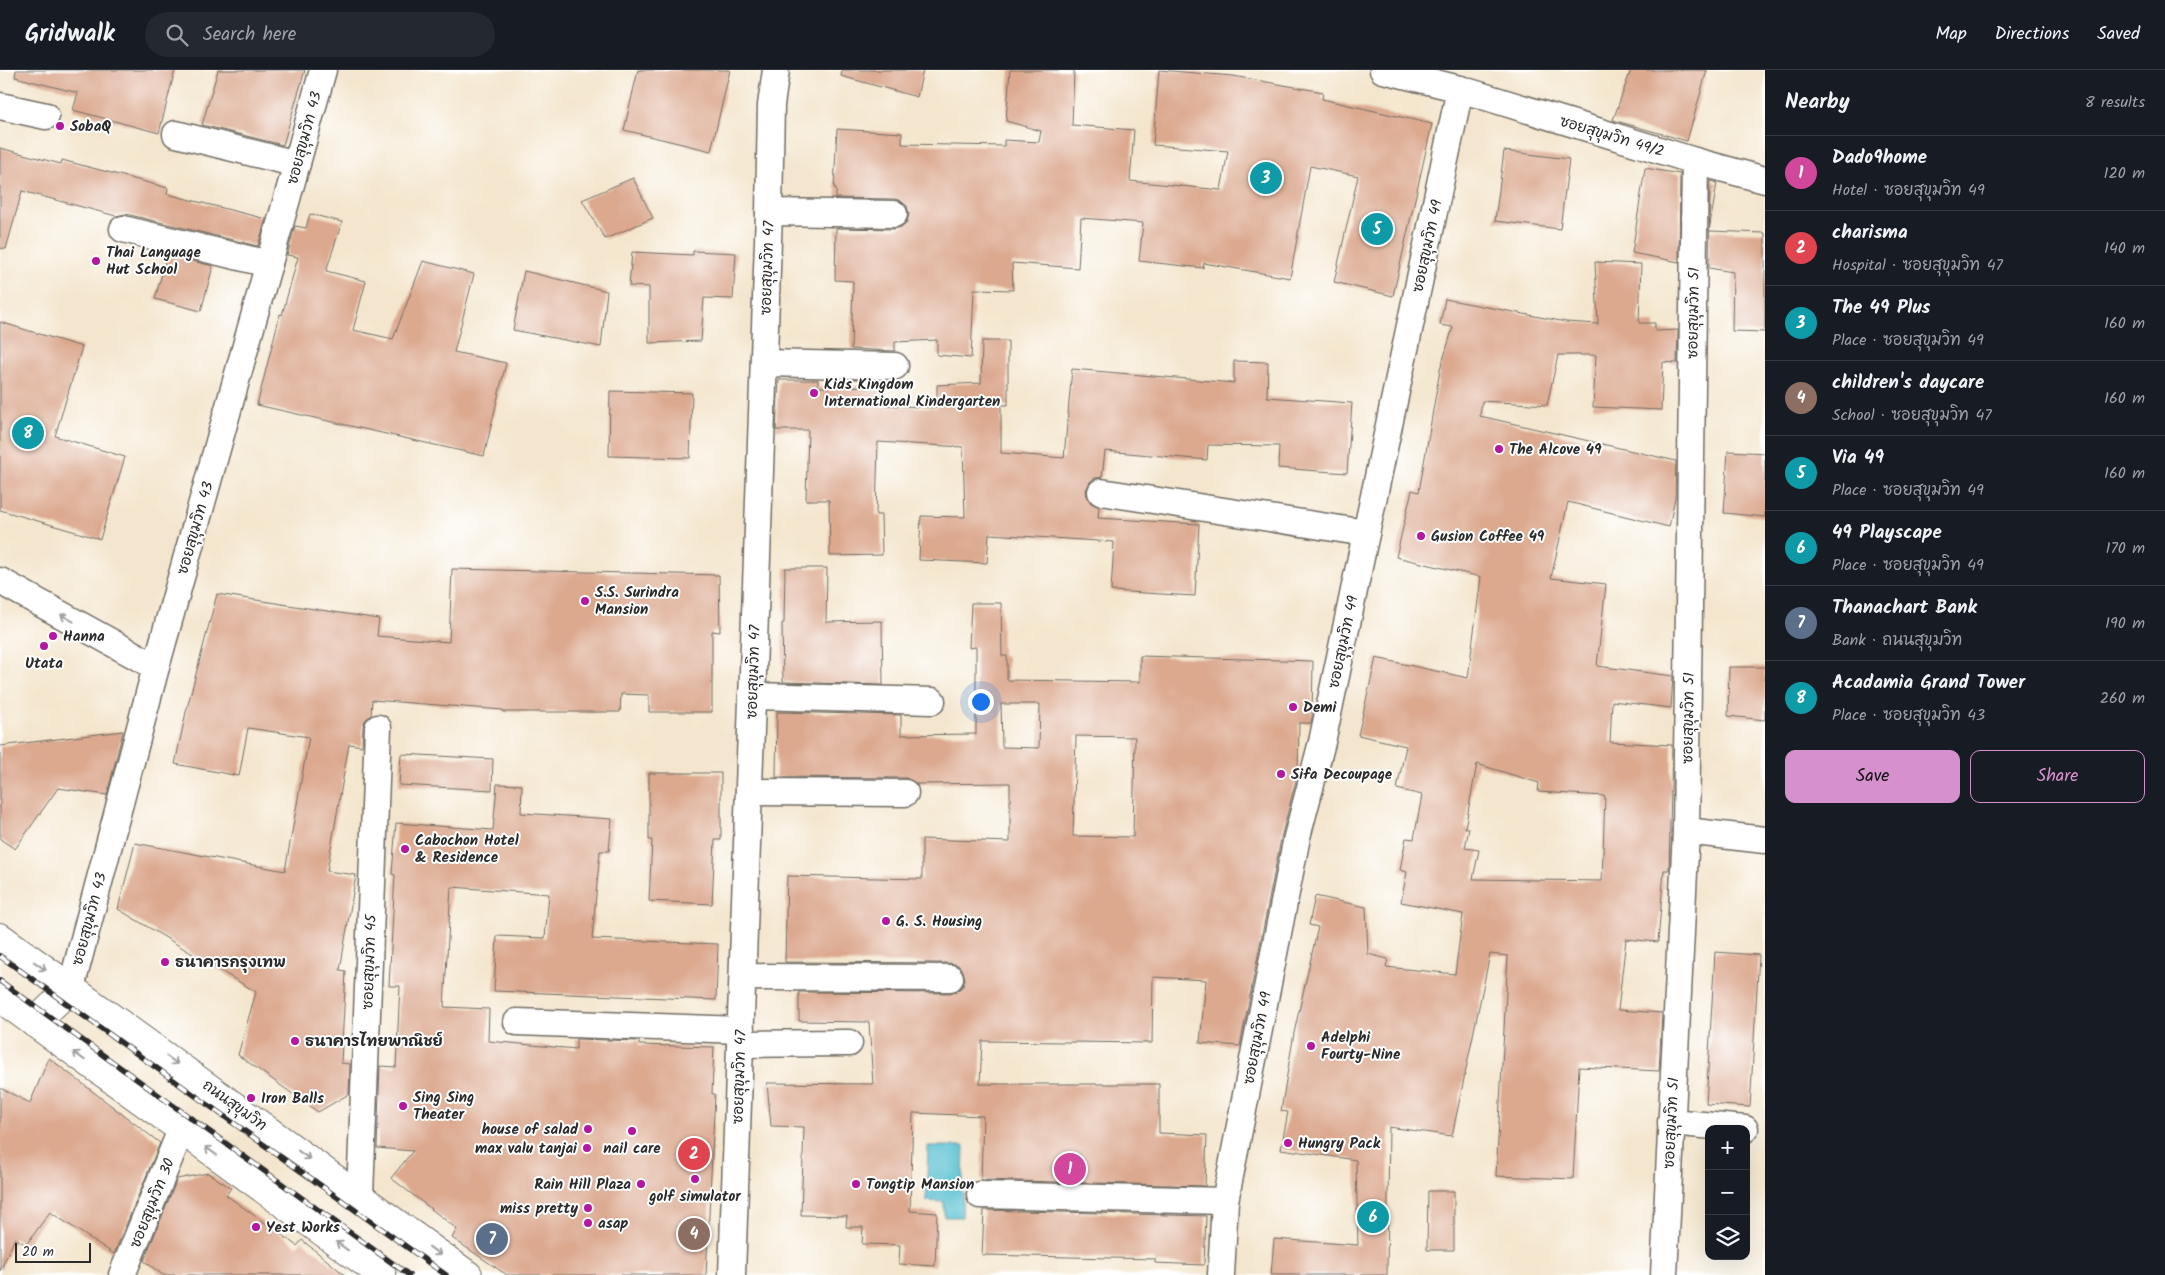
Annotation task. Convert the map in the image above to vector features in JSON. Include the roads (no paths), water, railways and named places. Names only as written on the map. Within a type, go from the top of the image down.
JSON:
[{"type":"main road","name":"ถนนสุขุมวิท","points":[[0,937],[360,1195],[468,1275]]},
{"type":"main road","points":[[34,1023],[71,988]]},
{"type":"main road","points":[[0,998],[382,1275]]},
{"type":"street","name":"ซอยสุขุมวิท 43","points":[[71,988],[156,667],[323,70]]},
{"type":"street","name":"ซอยสุขุมวิท 47","points":[[732,1275],[764,363],[771,105],[776,70]]},
{"type":"street","points":[[1383,70],[1460,88]]},
{"type":"street","name":"ซอยสุขุมวิท 49/2","points":[[1460,88],[1695,161],[1765,180]]},
{"type":"street","name":"ซอยสุขุมวิท 49","points":[[1221,1275],[1225,1201],[1297,837],[1322,742],[1460,88]]},
{"type":"street","points":[[0,106],[46,116]]},
{"type":"street","points":[[176,134],[298,164]]},
{"type":"street","name":"ซอยสุขุมวิท 51","points":[[1664,1275],[1686,831],[1695,161]]},
{"type":"street","points":[[769,212],[894,214]]},
{"type":"street","points":[[123,229],[269,264]]},
{"type":"street","points":[[764,363],[895,366]]},
{"type":"street","points":[[1101,492],[1366,533]]},
{"type":"street","points":[[0,581],[156,667]]},
{"type":"street","points":[[752,696],[932,701]]},
{"type":"street","name":"ซอยสุขุมวิท 45","points":[[360,1195],[378,728]]},
{"type":"street","points":[[749,792],[905,793]]},
{"type":"street","points":[[1686,831],[1765,840]]},
{"type":"street","points":[[743,977],[950,978]]},
{"type":"street","points":[[517,1022],[848,1043]]},
{"type":"street","points":[[1671,1122],[1705,1125]]},
{"type":"street","points":[[1750,1129],[1765,1130]]},
{"type":"street","name":"ซอยสุขุมวิท 30","points":[[122,1275],[181,1130]]},
{"type":"street","points":[[980,1195],[1225,1201]]},
{"type":"water","points":[[928,1146],[964,1146],[962,1217],[944,1217],[944,1202],[926,1201]]},
{"type":"railway","points":[[0,956],[446,1275]]},
{"type":"railway","points":[[0,981],[409,1275]]},
{"type":"place","name":"SobaQ","points":[[60,126]]},
{"type":"place","name":"The 49 Plus","points":[[1266,178]]},
{"type":"place","name":"Via 49","points":[[1377,229]]},
{"type":"place","name":"Thai Language Hut School","points":[[96,261]]},
{"type":"place","name":"Kids Kingdom International Kindergarten","points":[[814,393]]},
{"type":"place","name":"Acadamia Grand Tower","points":[[28,433]]},
{"type":"place","name":"The Alcove 49","points":[[1499,449]]},
{"type":"place","name":"Gusion Coffee 49","points":[[1421,536]]},
{"type":"place","name":"S.S. Surindra Mansion","points":[[585,601]]},
{"type":"place","name":"Hanna","points":[[53,636]]},
{"type":"place","name":"Utata","points":[[44,646]]},
{"type":"place","name":"Demi","points":[[1293,707]]},
{"type":"place","name":"Sifa Decoupage","points":[[1281,774]]},
{"type":"place","name":"Cabochon Hotel & Residence","points":[[405,849]]},
{"type":"place","name":"G. S. Housing","points":[[886,921]]},
{"type":"place","name":"ธนาคารกรุงเทพ","points":[[165,962]]},
{"type":"place","name":"ธนาคารไทยพาณิชย์","points":[[295,1041]]},
{"type":"place","name":"Adelphi Fourty-Nine","points":[[1311,1046]]},
{"type":"place","name":"Iron Balls","points":[[251,1098]]},
{"type":"place","name":"Sing Sing Theater","points":[[403,1106]]},
{"type":"place","name":"house of salad","points":[[588,1129]]},
{"type":"place","name":"nail care","points":[[632,1131]]},
{"type":"place","name":"Hungry Pack","points":[[1288,1143]]},
{"type":"place","name":"max valu tanjai","points":[[587,1148]]},
{"type":"place","name":"charisma","points":[[694,1154]]},
{"type":"place","name":"Dado9home","points":[[1070,1169]]},
{"type":"place","name":"golf simulator","points":[[695,1179]]},
{"type":"place","name":"Rain Hill Plaza","points":[[641,1184]]},
{"type":"place","name":"Tongtip Mansion","points":[[856,1184]]},
{"type":"place","name":"miss pretty","points":[[588,1208]]},
{"type":"place","name":"49 Playscape","points":[[1373,1217]]},
{"type":"place","name":"asap","points":[[588,1223]]},
{"type":"place","name":"Yest Works","points":[[256,1227]]},
{"type":"place","name":"children's daycare","points":[[694,1234]]},
{"type":"place","name":"Thanachart Bank","points":[[492,1239]]}]
